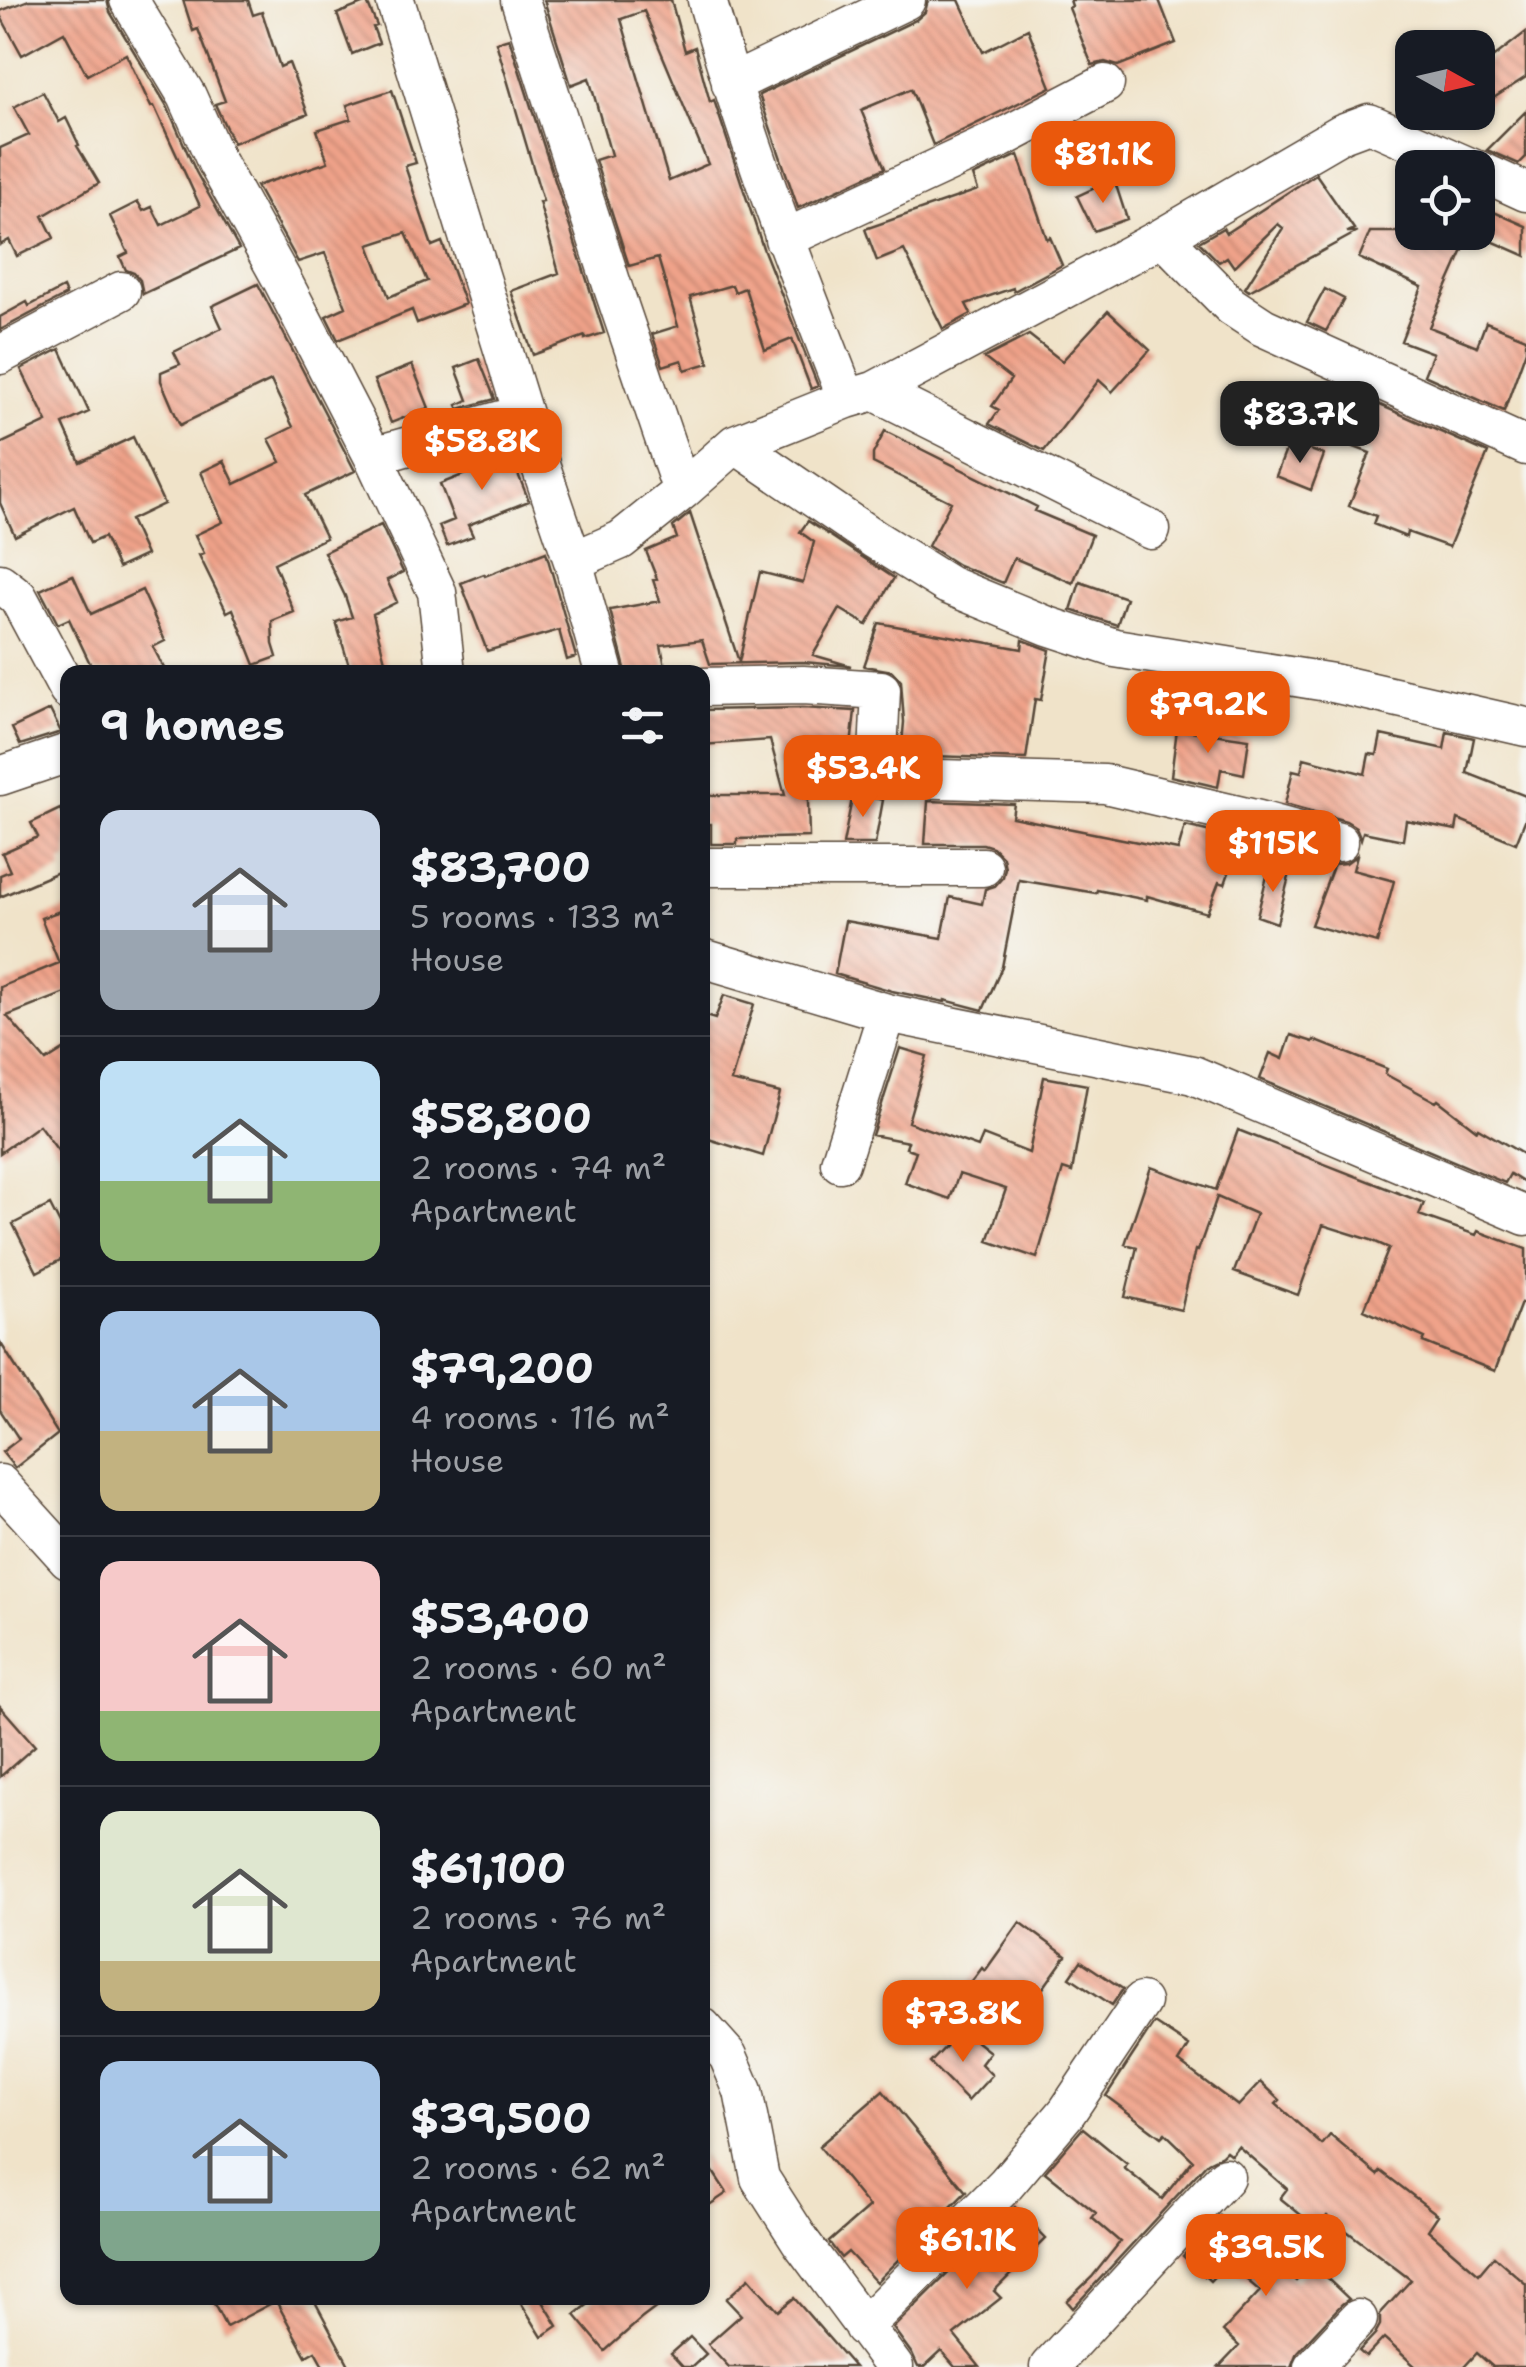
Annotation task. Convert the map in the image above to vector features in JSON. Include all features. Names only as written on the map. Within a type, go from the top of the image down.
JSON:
[{"type":"street","points":[[129,0],[187,96],[216,161],[373,456],[437,592],[445,665]]},
{"type":"street","points":[[395,0],[523,414],[573,561],[602,665]]},
{"type":"street","points":[[520,0],[682,491]]},
{"type":"street","points":[[707,0],[784,239],[861,395],[1151,530]]},
{"type":"street","points":[[731,84],[906,0]]},
{"type":"street","points":[[784,239],[1002,138],[1105,84]]},
{"type":"street","points":[[573,561],[621,540],[735,444],[861,395],[1163,237],[1342,133],[1370,123],[1432,150]]},
{"type":"street","points":[[1495,178],[1526,192]]},
{"type":"street","points":[[1163,237],[1231,306],[1263,327],[1526,446]]},
{"type":"street","points":[[0,354],[121,291]]},
{"type":"street","points":[[373,456],[523,414]]},
{"type":"street","points":[[735,444],[948,585],[1048,626],[1116,648],[1334,683],[1526,726]]},
{"type":"street","points":[[0,583],[18,597],[60,675]]},
{"type":"street","points":[[710,687],[803,685],[881,690],[878,777],[1105,784],[1339,842]]},
{"type":"street","points":[[0,776],[60,756]]},
{"type":"street","points":[[710,868],[983,867]]},
{"type":"street","points":[[710,960],[887,1013],[1193,1075],[1526,1216]]},
{"type":"street","points":[[840,1163],[887,1013]]},
{"type":"street","points":[[0,1484],[60,1549]]},
{"type":"street","points":[[863,2328],[1006,2184],[1067,2112],[1142,2002]]},
{"type":"street","points":[[710,2036],[728,2056],[743,2091],[760,2178],[800,2242],[894,2367]]},
{"type":"street","points":[[1049,2367],[1225,2177]]},
{"type":"street","points":[[1313,2367],[1358,2319]]},
{"type":"building","points":[[29,0],[107,0],[110,12],[167,106],[196,172],[239,249],[143,294],[140,280],[126,270],[120,257],[128,253],[110,216],[138,202],[143,211],[152,207],[161,225],[200,206],[126,54],[87,75],[64,32],[22,55],[0,11]]},
{"type":"building","points":[[183,0],[248,0],[253,15],[262,12],[280,67],[289,63],[308,114],[233,143],[215,104],[225,101]]},
{"type":"building","points":[[544,0],[671,0],[685,51],[695,47],[710,102],[714,100],[763,248],[818,386],[811,389],[792,339],[765,350],[745,288],[735,292],[732,285],[690,297],[709,363],[685,370],[682,360],[663,366],[652,334],[678,326],[658,258],[629,266],[595,160],[611,155],[589,78],[571,85]],"holes":[[[644,11],[708,164],[669,181],[621,19]]]},
{"type":"building","points":[[928,0],[959,0],[983,52],[1028,29],[1051,87],[933,145],[911,89],[861,110],[885,168],[798,208],[759,95],[916,20],[925,12]]},
{"type":"building","points":[[1070,0],[1159,0],[1176,43],[1118,66],[1105,62],[1092,65],[1069,8]]},
{"type":"building","points":[[367,2],[379,43],[352,54],[337,14]]},
{"type":"building","points":[[1526,32],[1526,77],[1495,97],[1495,56]]},
{"type":"building","points":[[509,38],[604,333],[533,355],[511,291],[559,273],[539,202],[543,201],[496,42]]},
{"type":"building","points":[[392,90],[416,163],[405,166],[432,246],[442,242],[465,304],[417,323],[412,310],[338,340],[326,316],[346,307],[325,253],[298,262],[256,186],[328,162],[317,130],[351,119],[347,105]],"holes":[[[406,233],[427,281],[389,297],[369,245]]]},
{"type":"building","points":[[43,92],[59,122],[66,118],[99,183],[43,216],[54,238],[17,256],[9,240],[0,245],[0,148],[29,135],[14,107]]},
{"type":"building","points":[[1526,111],[1526,157],[1519,164],[1495,154],[1495,150],[1487,150]]},
{"type":"building","points":[[1018,155],[1047,239],[1050,237],[1062,265],[1014,291],[1013,288],[966,304],[971,314],[943,329],[904,250],[877,261],[865,229],[978,190],[973,176]]},
{"type":"building","points":[[1316,174],[1354,229],[1347,232],[1357,232],[1249,291],[1245,288],[1283,228],[1278,224],[1234,267],[1227,257],[1219,262],[1199,242],[1223,228],[1226,233]]},
{"type":"building","points":[[1114,179],[1127,219],[1094,231],[1077,196]]},
{"type":"building","points":[[1495,212],[1526,226],[1526,256],[1495,242]]},
{"type":"building","points":[[1370,232],[1395,232],[1395,250],[1463,250],[1429,327],[1477,346],[1486,322],[1526,338],[1526,350],[1504,411],[1424,375],[1433,353],[1401,341],[1422,287],[1359,258]]},
{"type":"building","points":[[258,284],[355,471],[305,495],[326,538],[274,563],[294,612],[272,621],[277,657],[255,665],[233,609],[227,612],[199,555],[204,553],[195,535],[223,522],[201,472],[224,461],[235,484],[281,462],[269,439],[293,427],[271,381],[180,425],[161,381],[161,372],[180,364],[174,352],[222,328],[212,306]]},
{"type":"building","points":[[63,288],[66,295],[0,330],[0,317]]},
{"type":"building","points":[[1325,289],[1344,299],[1326,331],[1307,322]]},
{"type":"building","points":[[1108,311],[1150,350],[1112,392],[1099,380],[1044,451],[989,424],[999,410],[992,406],[1011,379],[984,358],[1029,335],[1062,361]]},
{"type":"building","points":[[60,349],[89,412],[63,424],[80,462],[133,437],[164,504],[130,520],[146,555],[118,568],[104,537],[90,543],[74,507],[15,536],[0,503],[0,444],[47,422],[21,369]]},
{"type":"building","points":[[479,359],[495,399],[459,409],[457,405],[468,400],[456,368]]},
{"type":"building","points":[[412,365],[429,408],[391,423],[374,380]]},
{"type":"building","points":[[1371,401],[1488,453],[1449,547],[1373,524],[1376,516],[1349,506],[1370,453],[1354,447]]},
{"type":"building","points":[[885,431],[1037,507],[1035,511],[1092,535],[1073,583],[1014,558],[1003,583],[958,565],[928,546],[951,502],[873,463],[873,454]]},
{"type":"building","points":[[505,442],[529,501],[468,525],[473,536],[447,546],[439,526],[454,520],[440,484],[483,467],[476,450]]},
{"type":"building","points":[[1289,442],[1324,455],[1311,490],[1276,476]]},
{"type":"building","points":[[690,513],[739,662],[760,572],[803,583],[814,542],[800,532],[808,521],[894,578],[867,625],[840,609],[813,655],[851,666],[803,662],[710,664],[702,640],[661,645],[665,665],[624,665],[610,610],[660,601],[653,580],[657,579],[646,551],[677,538],[673,527]]},
{"type":"building","points":[[381,525],[403,572],[387,580],[397,602],[373,614],[386,665],[349,665],[336,622],[352,617],[324,552]]},
{"type":"building","points":[[546,552],[576,657],[567,660],[559,630],[487,651],[461,583]]},
{"type":"building","points":[[73,575],[91,614],[142,590],[165,641],[153,647],[162,665],[91,665],[69,619],[58,624],[40,590]]},
{"type":"building","points":[[1080,582],[1126,598],[1117,625],[1071,610]]},
{"type":"building","points":[[879,623],[1022,649],[1023,640],[1050,650],[1041,700],[1035,699],[1026,759],[901,755],[901,681],[892,671],[864,666]]},
{"type":"building","points":[[50,710],[60,732],[20,745],[12,728]]},
{"type":"building","points":[[710,710],[855,711],[849,764],[826,762],[807,767],[809,837],[737,839],[737,844],[711,844],[710,795],[785,795],[770,740],[710,744]]},
{"type":"building","points":[[1177,729],[1249,739],[1244,774],[1221,769],[1218,787],[1171,776]]},
{"type":"building","points":[[1447,732],[1474,738],[1467,773],[1526,796],[1526,818],[1516,843],[1458,819],[1456,830],[1406,820],[1403,840],[1363,832],[1361,839],[1356,827],[1346,821],[1285,804],[1293,770],[1301,772],[1304,758],[1365,774],[1369,754],[1377,755],[1381,735],[1444,749]]},
{"type":"building","points":[[854,789],[883,800],[875,844],[843,844]]},
{"type":"building","points":[[928,801],[1014,804],[1012,817],[1178,850],[1185,826],[1241,839],[1225,884],[1219,882],[1207,913],[1147,896],[1147,900],[1019,880],[1002,967],[983,1010],[892,991],[835,974],[845,921],[942,938],[950,897],[982,904],[985,889],[995,886],[1003,877],[1003,857],[993,847],[925,844]]},
{"type":"building","points":[[60,809],[60,871],[0,897],[0,875],[10,871],[2,853],[38,837],[31,823]]},
{"type":"building","points":[[1357,855],[1353,870],[1394,881],[1377,943],[1311,925],[1334,864],[1346,863]]},
{"type":"building","points":[[1269,868],[1290,873],[1277,923],[1257,916]]},
{"type":"building","points":[[60,911],[60,995],[7,1016],[46,1061],[60,1052],[60,1153],[39,1125],[0,1153],[0,987],[59,963],[41,918]]},
{"type":"building","points":[[724,995],[754,1004],[731,1081],[780,1093],[763,1156],[710,1139],[710,1017],[715,1019]]},
{"type":"building","points":[[1291,1035],[1387,1069],[1385,1074],[1438,1100],[1477,1130],[1526,1156],[1526,1184],[1510,1174],[1505,1183],[1260,1079],[1270,1053],[1283,1059]]},
{"type":"building","points":[[900,1048],[927,1056],[908,1122],[978,1147],[983,1135],[1029,1153],[1044,1077],[1087,1085],[1072,1172],[1063,1169],[1037,1258],[988,1241],[1006,1189],[959,1174],[950,1199],[905,1183],[916,1151],[906,1148],[908,1142],[872,1135]]},
{"type":"building","points":[[1238,1130],[1424,1203],[1419,1215],[1526,1249],[1526,1305],[1521,1303],[1495,1371],[1423,1342],[1425,1338],[1364,1310],[1389,1248],[1371,1240],[1323,1225],[1298,1295],[1234,1272],[1256,1214],[1217,1197],[1198,1251],[1195,1250],[1181,1310],[1125,1297],[1137,1247],[1125,1244],[1151,1167],[1216,1190]]},
{"type":"building","points":[[50,1205],[60,1224],[60,1260],[37,1272],[13,1224]]},
{"type":"building","points":[[0,1342],[58,1434],[15,1468],[2,1452],[19,1439],[0,1410]]},
{"type":"building","points":[[0,1706],[35,1746],[0,1777]]},
{"type":"building","points":[[1020,1922],[1066,1956],[1022,2018],[1018,2015],[1010,2026],[990,2011],[979,2026],[953,2006],[982,1968],[985,1971]]},
{"type":"building","points":[[1081,1961],[1123,1989],[1112,2005],[1070,1977]]},
{"type":"building","points":[[1154,2023],[1189,2046],[1179,2062],[1238,2106],[1261,2082],[1280,2100],[1276,2104],[1322,2145],[1330,2135],[1378,2175],[1381,2171],[1438,2215],[1428,2230],[1479,2274],[1494,2256],[1526,2284],[1526,2367],[1493,2367],[1477,2353],[1464,2367],[1416,2367],[1384,2338],[1366,2357],[1359,2351],[1375,2334],[1380,2314],[1411,2280],[1327,2216],[1317,2228],[1280,2198],[1287,2189],[1238,2146],[1231,2155],[1226,2151],[1208,2162],[1073,2308],[1067,2301],[1120,2242],[1092,2218],[1096,2213],[1045,2172],[1083,2128],[1162,2199],[1193,2160],[1165,2133],[1161,2137],[1106,2096]]},
{"type":"building","points":[[962,2030],[990,2052],[981,2064],[992,2075],[968,2101],[930,2063]]},
{"type":"building","points":[[883,2091],[966,2192],[876,2282],[848,2252],[841,2258],[829,2242],[869,2207],[819,2146]]},
{"type":"building","points":[[710,2167],[727,2193],[710,2205]]},
{"type":"building","points":[[1015,2207],[1046,2239],[994,2291],[1001,2298],[954,2335],[980,2367],[955,2367],[941,2351],[924,2367],[918,2367],[893,2328]]},
{"type":"building","points":[[1220,2216],[1296,2281],[1312,2264],[1349,2299],[1297,2352],[1291,2367],[1219,2367],[1239,2346],[1223,2331],[1260,2291],[1227,2263],[1210,2281],[1183,2256]]},
{"type":"building","points":[[749,2278],[778,2311],[794,2298],[854,2367],[729,2367],[708,2344],[741,2315],[726,2299]]},
{"type":"building","points":[[215,2305],[268,2305],[226,2327]]},
{"type":"building","points":[[278,2305],[317,2305],[350,2367],[324,2367],[315,2351],[306,2356]]},
{"type":"building","points":[[522,2305],[545,2305],[558,2326],[542,2337]]},
{"type":"building","points":[[587,2305],[660,2305],[605,2351],[575,2315]]},
{"type":"building","points":[[690,2337],[706,2354],[692,2367],[683,2367],[671,2354]]}]
